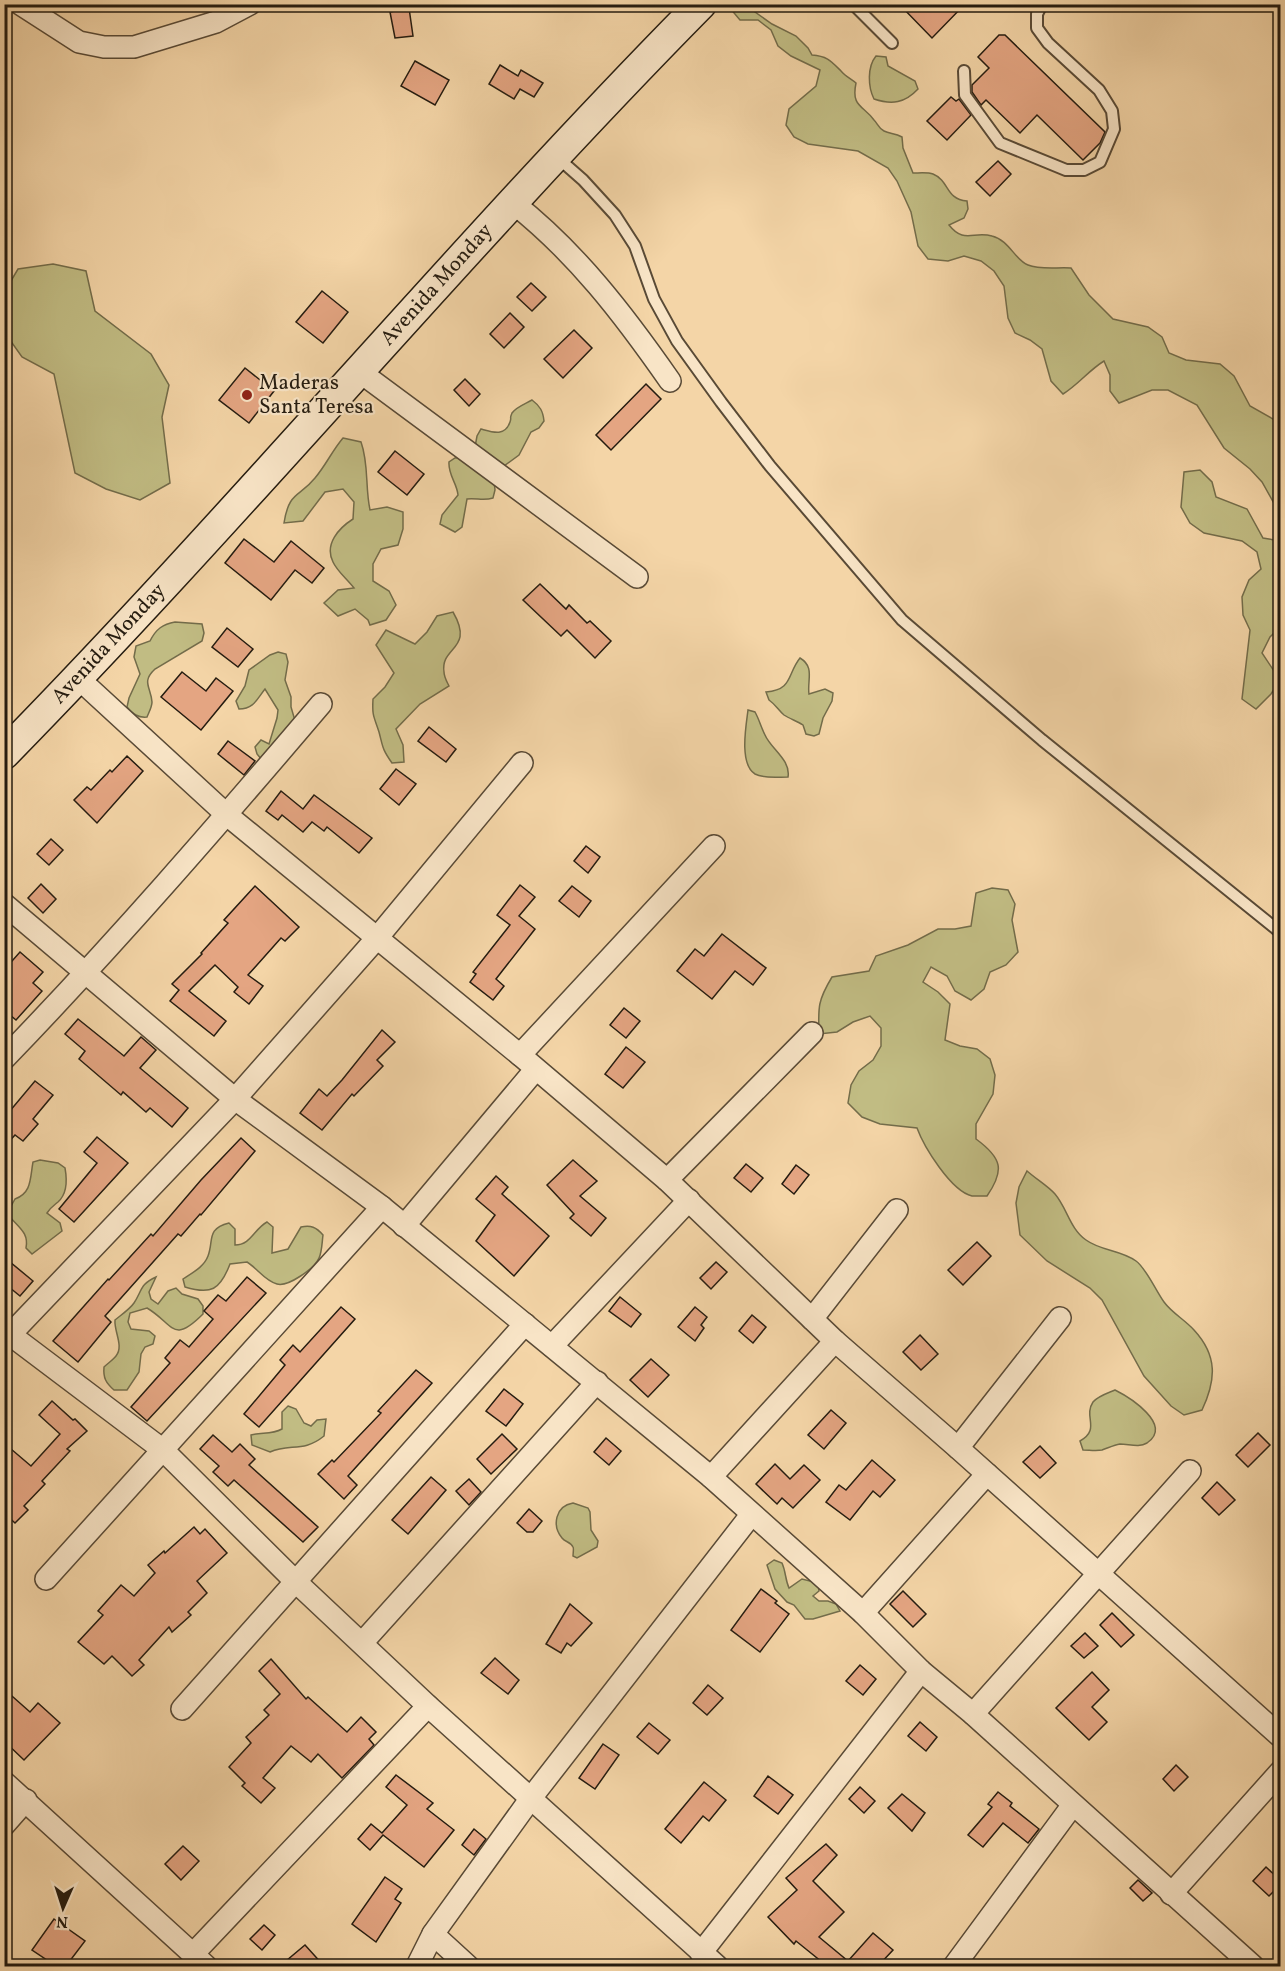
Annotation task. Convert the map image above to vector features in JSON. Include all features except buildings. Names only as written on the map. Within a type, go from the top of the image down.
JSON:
[{"type":"main road","name":"Avenida Monday","points":[[4,754],[78,678],[692,8]]},
{"type":"street","points":[[20,4],[79,42],[104,47],[134,47],[216,22],[250,4]]},
{"type":"street","points":[[512,202],[534,219],[584,268],[625,317],[670,381]]},
{"type":"street","points":[[360,372],[637,577]]},
{"type":"street","points":[[78,678],[227,815],[520,1055],[667,1180],[835,1341],[1281,1736]]},
{"type":"street","points":[[4,1059],[86,974],[227,815],[321,704]]},
{"type":"street","points":[[522,763],[377,938],[235,1099],[6,1335],[163,1450],[295,1581],[428,1706],[709,1960],[921,1671]]},
{"type":"street","points":[[520,1055],[714,846]]},
{"type":"street","points":[[4,904],[235,1099],[382,1207],[711,1477],[863,1613],[921,1671],[973,1714],[1072,1806],[1253,1966]]},
{"type":"street","points":[[667,1180],[812,1033]]},
{"type":"street","points":[[404,1226],[535,1070]]},
{"type":"street","points":[[552,1346],[689,1200]]},
{"type":"street","points":[[46,1579],[382,1207]]},
{"type":"street","points":[[812,1319],[897,1210]]},
{"type":"street","points":[[958,1448],[1060,1318]]},
{"type":"street","points":[[182,1709],[525,1324]]},
{"type":"street","points":[[711,1477],[835,1341]]},
{"type":"street","points":[[362,1644],[597,1382]]},
{"type":"street","points":[[973,1714],[1190,1471]]},
{"type":"street","points":[[863,1613],[987,1474]]},
{"type":"street","points":[[417,1966],[433,1934],[531,1798],[751,1515]]},
{"type":"street","points":[[4,1782],[199,1960],[428,1706]]},
{"type":"street","points":[[1171,1894],[1281,1772]]},
{"type":"street","points":[[4,1825],[26,1800]]},
{"type":"street","points":[[954,1966],[1072,1806]]},
{"type":"street","points":[[433,1934],[468,1966]]},
{"type":"lane","points":[[853,4],[891,43]]},
{"type":"lane","points":[[964,71],[965,95],[1000,143],[1066,170],[1084,170],[1100,162],[1114,129],[1112,111],[1099,90],[1048,43],[1037,28],[1037,14],[1042,4]]},
{"type":"lane","points":[[556,156],[583,180],[615,215],[635,246],[654,299],[677,341],[721,402],[770,466],[902,620],[1042,740],[1281,932]]},
{"type":"shaded area","points":[[730,5],[745,5],[772,24],[796,36],[812,55],[828,60],[856,83],[855,97],[859,105],[882,130],[902,137],[903,148],[913,173],[933,174],[955,197],[967,201],[968,209],[964,218],[949,225],[954,231],[964,236],[985,235],[998,238],[1019,259],[1033,267],[1071,268],[1089,295],[1113,319],[1148,327],[1162,337],[1169,353],[1186,360],[1220,364],[1234,376],[1250,406],[1280,423],[1280,514],[1262,482],[1224,448],[1197,405],[1168,390],[1152,390],[1119,403],[1110,391],[1110,375],[1104,361],[1063,394],[1051,381],[1042,349],[1015,333],[1008,318],[1004,286],[994,271],[981,261],[964,256],[948,261],[928,259],[918,246],[911,212],[897,181],[888,168],[858,151],[808,144],[794,137],[786,125],[789,109],[816,86],[820,70],[791,56],[778,46],[771,30],[758,20],[740,20],[729,7]]},
{"type":"shaded area","points":[[876,56],[886,57],[888,66],[915,81],[918,89],[903,100],[887,102],[874,99],[869,77]]},
{"type":"shaded area","points":[[53,264],[86,271],[95,311],[151,354],[169,385],[162,417],[170,483],[140,500],[106,489],[75,473],[54,374],[22,357],[5,333],[5,291],[18,269]]},
{"type":"shaded area","points":[[532,400],[541,409],[544,421],[539,428],[531,432],[519,455],[504,466],[494,481],[493,498],[467,499],[462,527],[455,532],[440,524],[442,515],[458,495],[449,462],[463,457],[475,447],[481,429],[498,432],[505,430],[514,411]]},
{"type":"shaded area","points":[[343,438],[361,442],[370,510],[387,507],[403,512],[403,529],[398,545],[381,549],[373,564],[373,581],[389,591],[396,605],[386,620],[370,625],[368,620],[355,609],[338,616],[324,603],[338,590],[354,588],[335,565],[330,549],[334,537],[353,519],[354,502],[343,489],[325,492],[303,521],[284,523],[292,500],[315,478]]},
{"type":"shaded area","points":[[1200,470],[1212,482],[1216,497],[1247,509],[1263,538],[1280,541],[1280,627],[1270,637],[1262,653],[1280,680],[1271,694],[1256,709],[1242,699],[1250,630],[1243,615],[1242,597],[1249,580],[1261,569],[1257,552],[1242,541],[1204,533],[1190,523],[1181,507],[1184,472]]},
{"type":"shaded area","points":[[453,612],[459,624],[460,634],[459,641],[444,664],[444,676],[449,686],[420,704],[396,729],[403,745],[404,762],[392,763],[383,748],[374,716],[373,699],[394,673],[376,645],[386,630],[415,644],[427,632],[437,616]]},
{"type":"shaded area","points":[[175,622],[202,624],[204,633],[202,641],[155,669],[148,678],[152,706],[147,717],[138,716],[127,707],[140,674],[134,657],[136,646],[150,641],[160,628]]},
{"type":"shaded area","points":[[278,652],[286,654],[288,662],[285,680],[296,724],[262,760],[255,747],[261,740],[269,744],[278,710],[265,689],[255,703],[244,709],[239,709],[236,701],[245,686],[249,670]]},
{"type":"shaded area","points":[[800,658],[809,670],[809,694],[825,689],[833,693],[819,734],[814,736],[806,734],[803,725],[782,713],[769,700],[766,692],[775,691],[785,685]]},
{"type":"shaded area","points":[[748,710],[755,712],[768,740],[787,765],[788,777],[763,777],[750,769],[745,754]]},
{"type":"shaded area","points":[[992,888],[1008,890],[1015,904],[1012,920],[1018,952],[1006,965],[990,972],[984,989],[971,1000],[955,991],[947,976],[931,967],[923,982],[950,1004],[945,1040],[977,1049],[990,1059],[995,1075],[993,1094],[976,1124],[976,1139],[996,1159],[997,1179],[987,1196],[972,1196],[947,1177],[932,1157],[917,1128],[880,1124],[862,1117],[848,1103],[851,1085],[859,1071],[873,1060],[881,1046],[881,1028],[870,1016],[853,1022],[837,1032],[819,1034],[819,1010],[821,998],[832,977],[869,971],[876,956],[908,945],[938,929],[971,926],[976,893]]},
{"type":"shaded area","points":[[40,1160],[58,1163],[65,1168],[65,1191],[61,1199],[47,1213],[60,1223],[62,1231],[32,1254],[26,1248],[25,1234],[10,1217],[10,1208],[15,1199],[27,1189],[33,1162]]},
{"type":"shaded area","points":[[1027,1171],[1055,1194],[1076,1230],[1086,1240],[1130,1257],[1140,1264],[1167,1306],[1202,1340],[1211,1359],[1212,1378],[1202,1410],[1184,1415],[1171,1406],[1144,1376],[1102,1300],[1090,1288],[1047,1261],[1020,1235],[1016,1203],[1019,1187]]},
{"type":"shaded area","points":[[267,1222],[273,1227],[272,1253],[288,1249],[301,1227],[313,1227],[323,1235],[321,1253],[312,1267],[288,1283],[277,1284],[247,1262],[230,1264],[222,1280],[214,1288],[202,1290],[185,1287],[183,1279],[206,1260],[212,1236],[217,1228],[229,1223],[235,1229],[235,1245],[249,1240]]},
{"type":"shaded area","points":[[156,1277],[149,1292],[151,1299],[158,1304],[168,1291],[176,1288],[182,1294],[198,1299],[203,1306],[203,1314],[193,1323],[179,1330],[168,1325],[147,1308],[130,1313],[128,1322],[131,1329],[149,1331],[155,1336],[153,1344],[145,1347],[141,1354],[139,1372],[127,1390],[114,1390],[106,1380],[104,1367],[115,1357],[119,1348],[115,1320],[128,1310],[144,1285]]},
{"type":"shaded area","points":[[1115,1390],[1146,1412],[1155,1428],[1154,1436],[1141,1445],[1120,1444],[1102,1450],[1083,1450],[1080,1441],[1091,1427],[1090,1407],[1100,1396]]},
{"type":"shaded area","points":[[288,1406],[296,1409],[304,1423],[311,1426],[317,1420],[326,1419],[324,1436],[310,1444],[270,1452],[252,1445],[251,1435],[282,1429],[282,1412]]},
{"type":"shaded area","points":[[573,1503],[588,1508],[591,1530],[598,1541],[597,1547],[577,1558],[573,1556],[572,1545],[559,1533],[556,1522],[562,1508]]},
{"type":"shaded area","points":[[774,1560],[782,1563],[789,1588],[802,1579],[818,1583],[819,1591],[813,1596],[819,1601],[836,1604],[840,1611],[805,1619],[794,1605],[787,1602],[775,1589],[767,1565]]},
{"type":"place","name":"Maderas Santa Teresa","points":[[247,395]]}]
